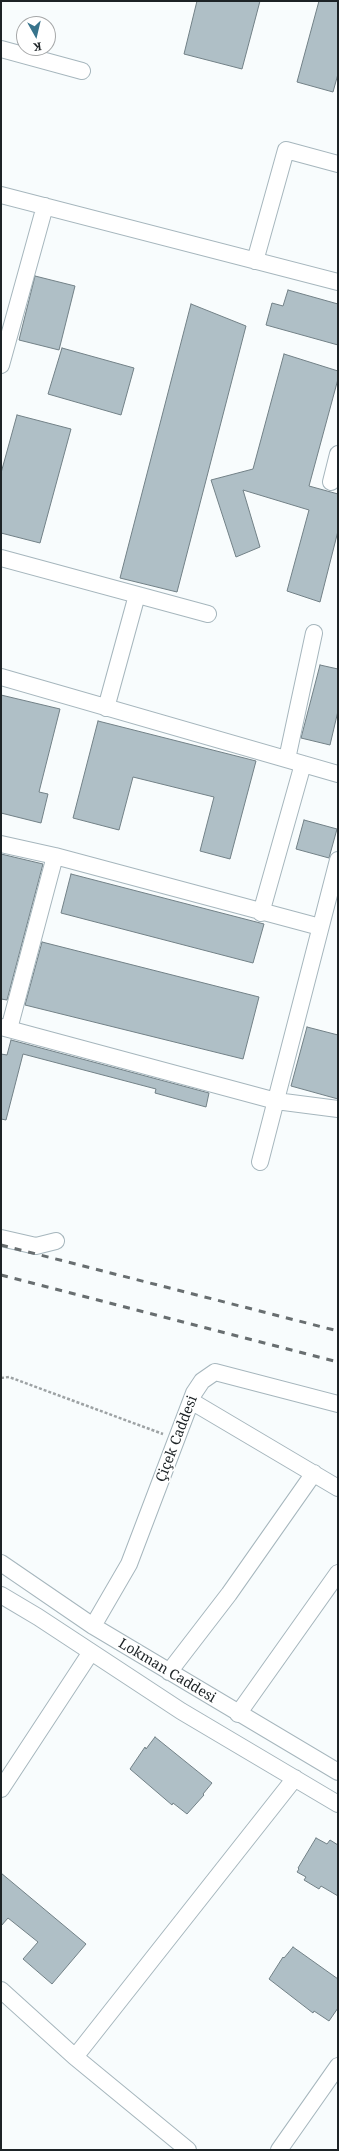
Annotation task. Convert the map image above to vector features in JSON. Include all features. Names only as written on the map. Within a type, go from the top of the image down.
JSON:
[{"type":"street","points":[[1,49],[82,71]]},
{"type":"street","points":[[255,260],[286,150],[338,164]]},
{"type":"street","points":[[1,195],[338,282]]},
{"type":"street","points":[[1,365],[45,206]]},
{"type":"street","points":[[330,482],[338,454]]},
{"type":"street","points":[[1,558],[208,614]]},
{"type":"street","points":[[106,708],[137,595]]},
{"type":"street","points":[[287,759],[314,633]]},
{"type":"street","points":[[1,677],[338,774]]},
{"type":"street","points":[[261,912],[303,764]]},
{"type":"street","points":[[1,844],[55,856],[320,927]]},
{"type":"street","points":[[55,856],[5,1028],[276,1101],[338,1109]]},
{"type":"street","points":[[260,1162],[338,860]]},
{"type":"street","points":[[1,1238],[36,1246],[56,1242]]},
{"type":"street","name":"Çiçek Caddesi","points":[[93,1626],[129,1564],[191,1401],[202,1381],[215,1372],[338,1404]]},
{"type":"street","points":[[191,1401],[338,1488]]},
{"type":"street","points":[[169,1672],[229,1594],[314,1473]]},
{"type":"street","name":"Lokman Caddesi","points":[[1,1563],[93,1626],[238,1714],[338,1772]]},
{"type":"street","points":[[238,1714],[338,1573]]},
{"type":"street","name":"Lokman Caddesi","points":[[1,1595],[91,1652],[181,1712],[338,1804]]},
{"type":"street","points":[[1,1789],[91,1652]]},
{"type":"street","points":[[75,2056],[295,1778]]},
{"type":"street","points":[[1,1990],[177,2147]]},
{"type":"street","points":[[279,2150],[338,2066]]},
{"type":"path","points":[[1,1378],[9,1377],[176,1439]]},
{"type":"building","points":[[197,1],[260,1],[242,69],[184,54]]},
{"type":"building","points":[[319,1],[338,1],[338,74],[333,92],[297,82]]},
{"type":"building","points":[[35,276],[75,286],[59,350],[19,340]]},
{"type":"building","points":[[288,290],[338,304],[338,345],[266,325],[272,303],[283,306]]},
{"type":"building","points":[[191,304],[246,326],[177,592],[120,578]]},
{"type":"building","points":[[62,348],[134,368],[121,415],[48,394]]},
{"type":"building","points":[[284,354],[338,371],[338,379],[309,486],[338,494],[338,531],[320,602],[287,591],[309,510],[243,490],[260,547],[236,557],[211,480],[253,469]]},
{"type":"building","points":[[17,415],[71,429],[40,543],[1,533],[1,473]]},
{"type":"building","points":[[320,665],[338,669],[338,711],[330,745],[301,738]]},
{"type":"building","points":[[1,695],[60,709],[39,792],[48,794],[41,823],[1,813]]},
{"type":"building","points":[[98,721],[256,761],[230,859],[200,851],[214,797],[133,777],[119,830],[73,818]]},
{"type":"building","points":[[304,820],[337,829],[329,858],[296,849]]},
{"type":"building","points":[[1,854],[43,864],[7,1000],[1,999]]},
{"type":"building","points":[[71,874],[264,924],[253,963],[61,913]]},
{"type":"building","points":[[42,942],[259,997],[243,1059],[25,1005]]},
{"type":"building","points":[[307,1027],[338,1035],[338,1099],[291,1086]]},
{"type":"building","points":[[11,1040],[209,1093],[206,1107],[155,1093],[156,1089],[23,1054],[6,1120],[1,1119],[1,1054],[7,1055]]},
{"type":"building","points":[[155,1737],[212,1783],[203,1794],[204,1795],[187,1814],[173,1803],[172,1805],[130,1769],[145,1747],[146,1749]]},
{"type":"building","points":[[316,1838],[327,1844],[330,1840],[338,1845],[338,1896],[321,1886],[319,1889],[304,1880],[306,1877],[297,1872]]},
{"type":"building","points":[[1,1873],[86,1944],[52,1984],[23,1959],[38,1942],[8,1918],[1,1926]]},
{"type":"building","points":[[293,1947],[338,1979],[338,2008],[329,2021],[314,2011],[313,2013],[269,1979],[283,1957],[284,1958]]},
{"type":"railway","points":[[1,1245],[338,1331]]},
{"type":"railway","points":[[1,1275],[338,1362]]}]
